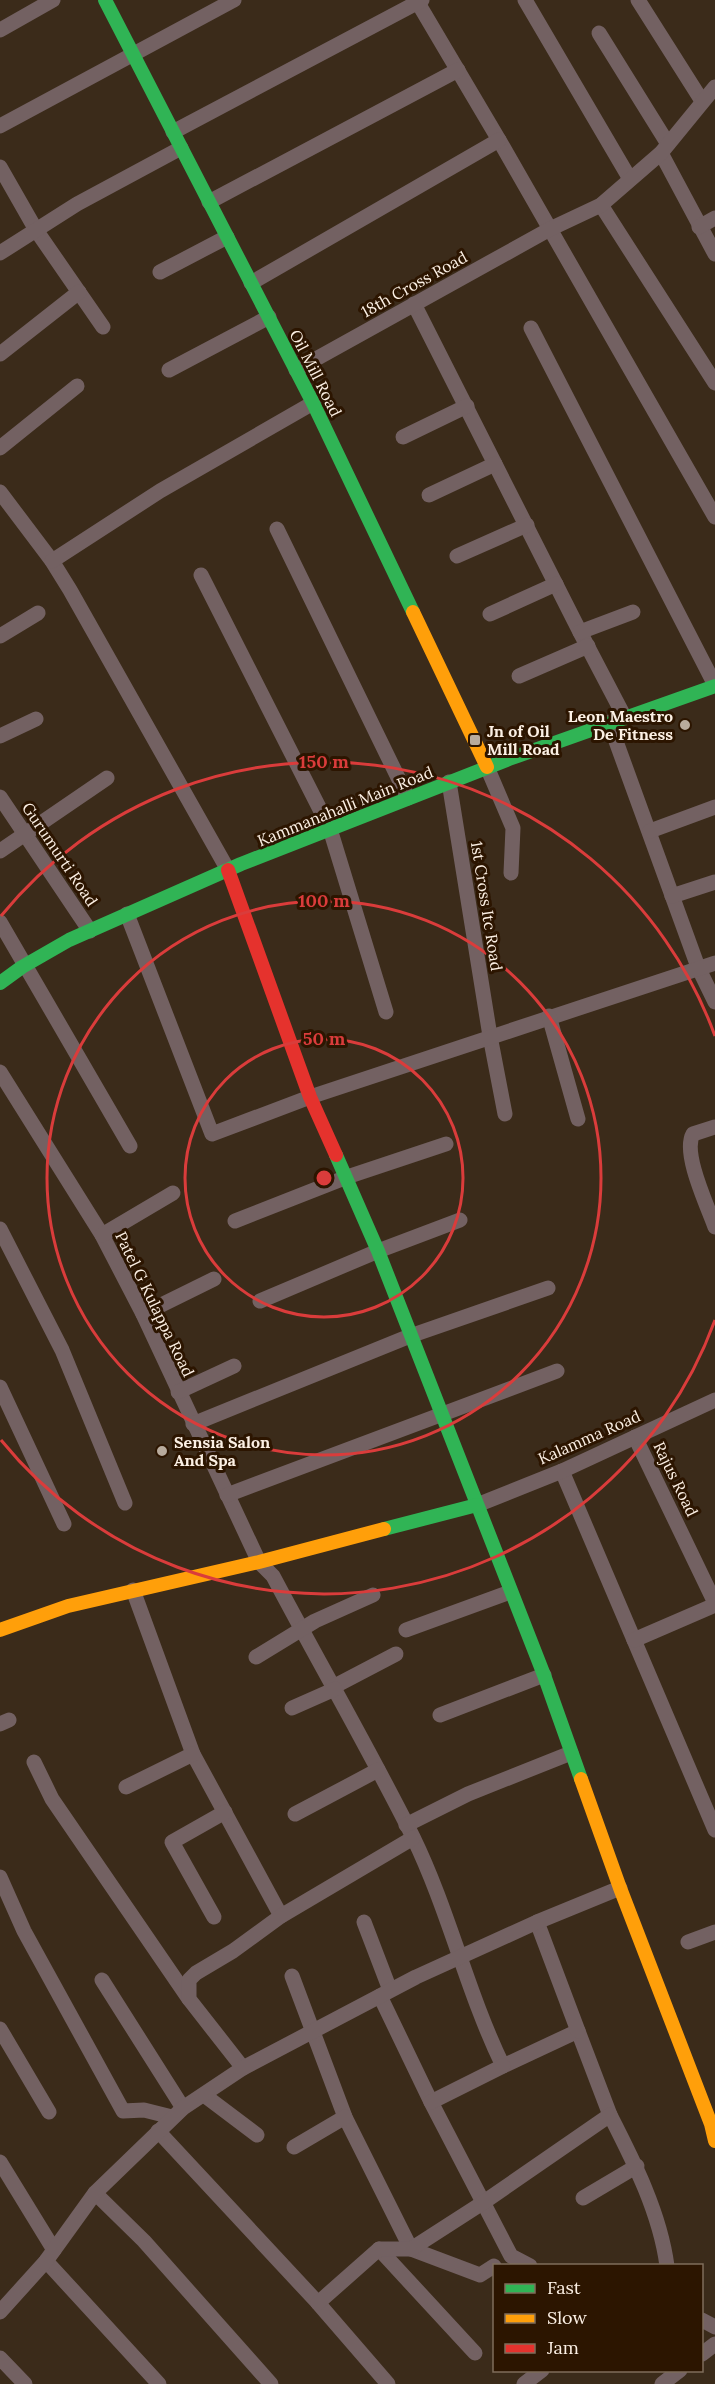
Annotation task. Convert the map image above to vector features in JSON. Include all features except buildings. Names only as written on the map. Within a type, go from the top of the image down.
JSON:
[{"type":"street","points":[[0,30],[53,0]]},
{"type":"street","name":"Oil Mill Road","points":[[105,0],[313,403],[487,767]]},
{"type":"street","points":[[0,126],[234,0]]},
{"type":"street","points":[[525,0],[630,179]]},
{"type":"street","points":[[639,0],[702,101]]},
{"type":"street","points":[[173,132],[420,1],[715,517]]},
{"type":"street","points":[[599,33],[664,148],[699,226],[715,254]]},
{"type":"street","points":[[209,202],[458,70]]},
{"type":"street","name":"18th Cross Road","points":[[296,370],[550,229],[601,205],[664,148],[715,87]]},
{"type":"street","points":[[251,283],[499,140]]},
{"type":"street","points":[[0,253],[77,204],[181,148]]},
{"type":"street","points":[[0,167],[36,230],[103,327]]},
{"type":"street","points":[[601,205],[715,383]]},
{"type":"street","points":[[699,226],[715,218]]},
{"type":"street","points":[[160,272],[228,237]]},
{"type":"street","points":[[0,354],[79,292]]},
{"type":"street","points":[[414,304],[624,716]]},
{"type":"street","points":[[169,370],[269,318]]},
{"type":"street","points":[[531,328],[715,686]]},
{"type":"street","points":[[0,448],[77,386]]},
{"type":"street","points":[[52,561],[160,491],[313,403]]},
{"type":"street","points":[[403,437],[467,406]]},
{"type":"street","points":[[429,495],[495,464]]},
{"type":"street","points":[[0,492],[52,561],[228,870],[310,1097],[378,1251],[544,1675],[620,1888],[713,2122],[715,2141]]},
{"type":"street","points":[[457,556],[527,525]]},
{"type":"street","points":[[277,529],[408,798]]},
{"type":"street","points":[[201,575],[330,829],[386,1012]]},
{"type":"street","points":[[490,614],[556,584]]},
{"type":"street","points":[[580,633],[633,612]]},
{"type":"street","points":[[0,636],[38,613]]},
{"type":"street","points":[[519,676],[588,646]]},
{"type":"street","name":"Kammanahalli Main Road","points":[[0,983],[25,963],[127,914],[228,870],[487,767],[624,716],[715,686]]},
{"type":"street","points":[[0,736],[36,719]]},
{"type":"street","points":[[609,722],[698,967],[715,1002]]},
{"type":"street","points":[[487,767],[513,828],[511,873]]},
{"type":"street","points":[[0,851],[107,778]]},
{"type":"street","name":"1st Cross Itc Road","points":[[449,782],[490,1036],[505,1113]]},
{"type":"street","name":"Gurumurti Road","points":[[0,797],[90,931]]},
{"type":"street","points":[[650,831],[715,807]]},
{"type":"street","points":[[672,896],[715,882]]},
{"type":"street","points":[[127,914],[212,1134],[310,1097],[549,1016],[715,963]]},
{"type":"street","points":[[0,922],[129,1146]]},
{"type":"street","points":[[549,1016],[578,1119]]},
{"type":"street","name":"Patel G Kulappa Road","points":[[0,1072],[102,1235],[143,1314],[259,1562],[273,1576],[413,1838],[461,1956],[485,2029],[503,2066]]},
{"type":"street","points":[[715,1127],[693,1134],[689,1144],[695,1173],[715,1227]]},
{"type":"street","points":[[235,1221],[347,1177],[447,1144]]},
{"type":"street","points":[[102,1235],[173,1193]]},
{"type":"street","points":[[260,1301],[378,1251],[460,1220]]},
{"type":"street","points":[[0,1229],[62,1350],[125,1503]]},
{"type":"street","points":[[143,1314],[214,1279]]},
{"type":"street","points":[[193,1424],[410,1336],[548,1288]]},
{"type":"street","points":[[178,1392],[234,1366]]},
{"type":"street","points":[[227,1495],[557,1371]]},
{"type":"street","points":[[0,1387],[64,1524]]},
{"type":"street","name":"Kalamma Road","points":[[477,1505],[562,1471],[715,1400]]},
{"type":"street","name":"Rajus Road","points":[[635,1437],[715,1604]]},
{"type":"street","points":[[562,1471],[715,1830]]},
{"type":"street","points":[[0,1630],[68,1606],[259,1562],[477,1505]]},
{"type":"street","points":[[133,1590],[193,1754],[281,1916]]},
{"type":"street","points":[[406,1630],[510,1592]]},
{"type":"street","points":[[256,1657],[315,1621],[373,1595]]},
{"type":"street","points":[[634,1641],[715,1604]]},
{"type":"street","points":[[292,1708],[396,1654]]},
{"type":"street","points":[[440,1715],[544,1675]]},
{"type":"street","points":[[126,1787],[193,1754]]},
{"type":"street","points":[[406,1825],[468,1794],[571,1754]]},
{"type":"street","points":[[34,1762],[52,1798],[189,1999],[243,2068]]},
{"type":"street","points":[[295,1814],[378,1770]]},
{"type":"street","points":[[214,1917],[172,1842],[225,1812]]},
{"type":"street","points":[[189,1999],[189,1980],[196,1973],[233,1951],[281,1916],[413,1838]]},
{"type":"street","points":[[0,1877],[24,1931],[123,2110],[177,2112]]},
{"type":"street","points":[[0,2309],[50,2256],[95,2193],[177,2112],[243,2068],[385,1993],[537,1922],[620,1888]]},
{"type":"street","points":[[364,1922],[385,1993],[431,2102],[511,2256],[528,2264]]},
{"type":"street","points":[[537,1922],[610,2115],[637,2166],[665,2247],[667,2264]]},
{"type":"street","points":[[688,1942],[715,1932]]},
{"type":"street","points":[[292,1976],[311,2032],[345,2117],[411,2249]]},
{"type":"street","points":[[102,1980],[177,2112]]},
{"type":"street","points":[[0,2029],[50,2112]]},
{"type":"street","points":[[431,2102],[578,2031]]},
{"type":"street","points":[[204,2095],[257,2135]]},
{"type":"street","points":[[411,2249],[610,2115]]},
{"type":"street","points":[[294,2147],[345,2117]]},
{"type":"street","points":[[158,2131],[318,2303],[388,2384]]},
{"type":"street","points":[[0,2162],[50,2256],[159,2384]]},
{"type":"street","points":[[583,2198],[637,2166]]},
{"type":"street","points":[[95,2193],[144,2241],[271,2384]]},
{"type":"street","points":[[318,2303],[379,2249],[411,2249],[480,2275],[493,2267]]},
{"type":"street","points":[[379,2249],[475,2353]]},
{"type":"street","points":[[498,2264],[511,2256]]},
{"type":"street","points":[[703,2353],[715,2344]]},
{"type":"street","points":[[0,2358],[26,2384]]},
{"type":"street","points":[[524,2384],[539,2372]]},
{"type":"street","points":[[662,2384],[677,2372]]},
{"type":"traffic: fast","points":[[105,0],[313,403],[413,612]]},
{"type":"traffic: fast","points":[[0,983],[22,967],[69,940],[241,864],[509,759],[715,686]]},
{"type":"traffic: fast","points":[[336,1155],[378,1251],[544,1675],[581,1779]]},
{"type":"traffic: fast","points":[[384,1529],[477,1505]]},
{"type":"traffic: slow","points":[[413,612],[487,767]]},
{"type":"traffic: slow","points":[[0,1630],[68,1606],[259,1562],[384,1529]]},
{"type":"traffic: slow","points":[[581,1779],[620,1888],[711,2124],[715,2141]]},
{"type":"traffic: jam","points":[[228,870],[310,1097],[336,1155]]},
{"type":"place","name":"Leon Maestro De Fitness","points":[[685,725]]},
{"type":"place","name":"Jn of Oil Mill Road","points":[[475,740]]},
{"type":"place","name":"Sensia Salon And Spa","points":[[162,1451]]}]
